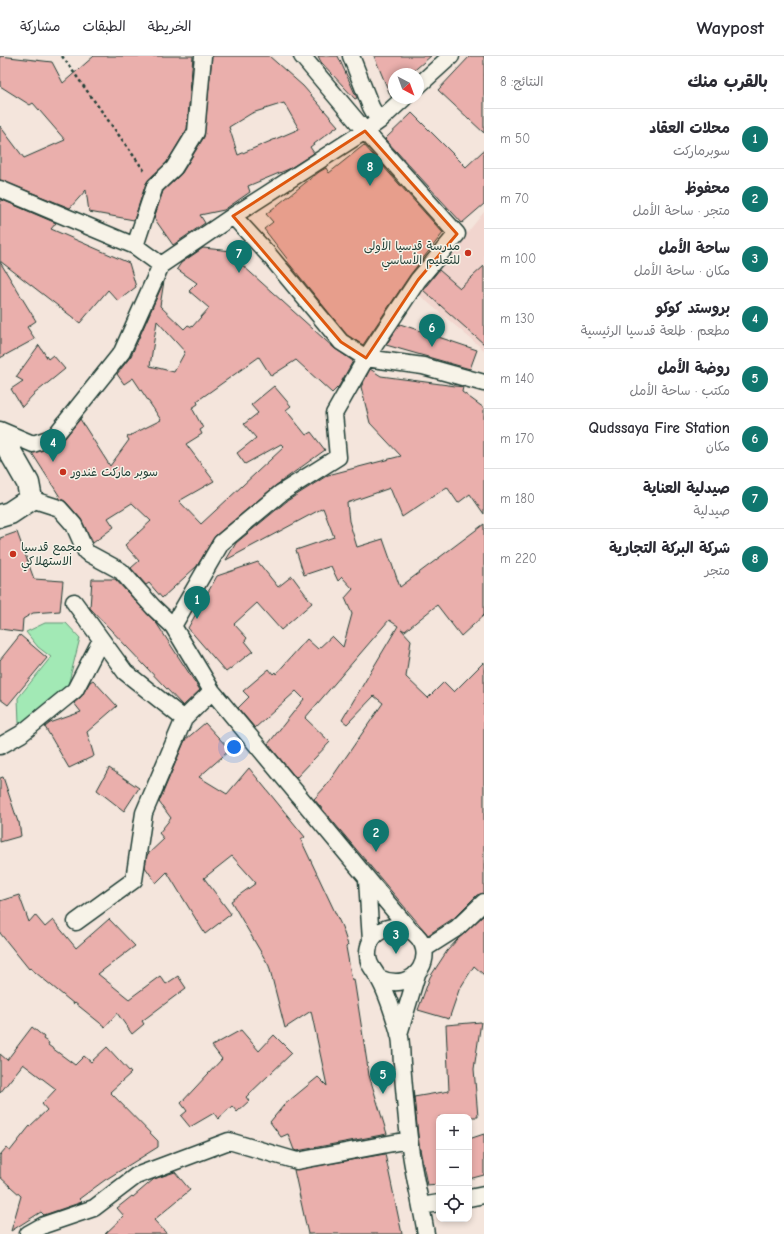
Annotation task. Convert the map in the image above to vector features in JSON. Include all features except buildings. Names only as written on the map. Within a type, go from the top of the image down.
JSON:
[{"type":"main road","points":[[0,434],[28,483],[31,500],[10,513],[0,516]]},
{"type":"street","points":[[135,246],[155,186],[174,168],[196,132],[203,56]]},
{"type":"street","points":[[173,626],[221,543],[281,493],[338,457],[334,414],[366,358],[418,280],[457,234],[365,131],[302,56]]},
{"type":"street","points":[[351,56],[379,121]]},
{"type":"street","points":[[424,81],[451,56]]},
{"type":"street","points":[[0,430],[33,444],[54,438],[122,352],[162,265],[233,216],[365,131],[379,121],[397,104]]},
{"type":"street","points":[[0,189],[135,246],[162,265]]},
{"type":"street","points":[[233,216],[269,255],[341,342],[366,358],[423,366],[484,383]]},
{"type":"street","points":[[31,500],[59,508],[74,525],[86,552],[121,571],[153,607],[173,626],[212,691],[367,880],[410,930],[417,935],[424,949],[423,962],[417,974],[399,1034]]},
{"type":"street","points":[[74,602],[125,672],[184,720]]},
{"type":"street","points":[[0,746],[21,734],[75,690],[101,640]]},
{"type":"street","points":[[76,922],[134,880],[144,813],[184,720],[212,691]]},
{"type":"street","points":[[367,880],[371,941],[368,951],[368,961],[372,970],[379,978],[399,1034],[409,1140],[426,1234]]},
{"type":"street","points":[[424,949],[457,928],[484,902]]},
{"type":"street","points":[[371,941],[384,929],[398,927],[410,930]]},
{"type":"street","points":[[379,978],[388,982],[399,983],[409,980],[417,974]]},
{"type":"street","points":[[28,1234],[44,1225],[94,1208],[136,1176],[229,1141],[297,1161],[409,1140]]},
{"type":"street","points":[[472,1197],[484,1195]]},
{"type":"street","points":[[421,1206],[436,1204]]},
{"type":"path","points":[[62,56],[155,186]]},
{"type":"highlighted area","points":[[365,131],[457,234],[418,280],[366,358],[341,342],[233,216]]},
{"type":"shaded area","name":"مدرسة قدسيا الأولى للتعليم الأساسي","points":[[484,212],[484,350],[418,294]]},
{"type":"green space","points":[[45,623],[66,623],[80,638],[65,697],[36,717],[19,723],[18,698],[51,657],[38,647],[26,632]]},
{"type":"place","name":"شركة البركة التجارية","points":[[370,186]]},
{"type":"place","name":"مدرسة قدسيا الأولى للتعليم الأساسي","points":[[468,253]]},
{"type":"place","name":"صيدلية العناية","points":[[239,273]]},
{"type":"place","name":"Qudssaya Fire Station","points":[[432,347]]},
{"type":"place","name":"بروستد كوكو","points":[[53,462]]},
{"type":"place","name":"سوبر ماركت غندور","points":[[63,472]]},
{"type":"place","name":"مجمع قدسيا الاستهلاكي","points":[[13,554]]},
{"type":"place","name":"محلات العقاد","points":[[197,619]]},
{"type":"place","name":"محفوظ","points":[[376,852]]},
{"type":"place","name":"ساحة الأمل","points":[[396,954]]},
{"type":"place","name":"روضة الأمل","points":[[383,1094]]}]
